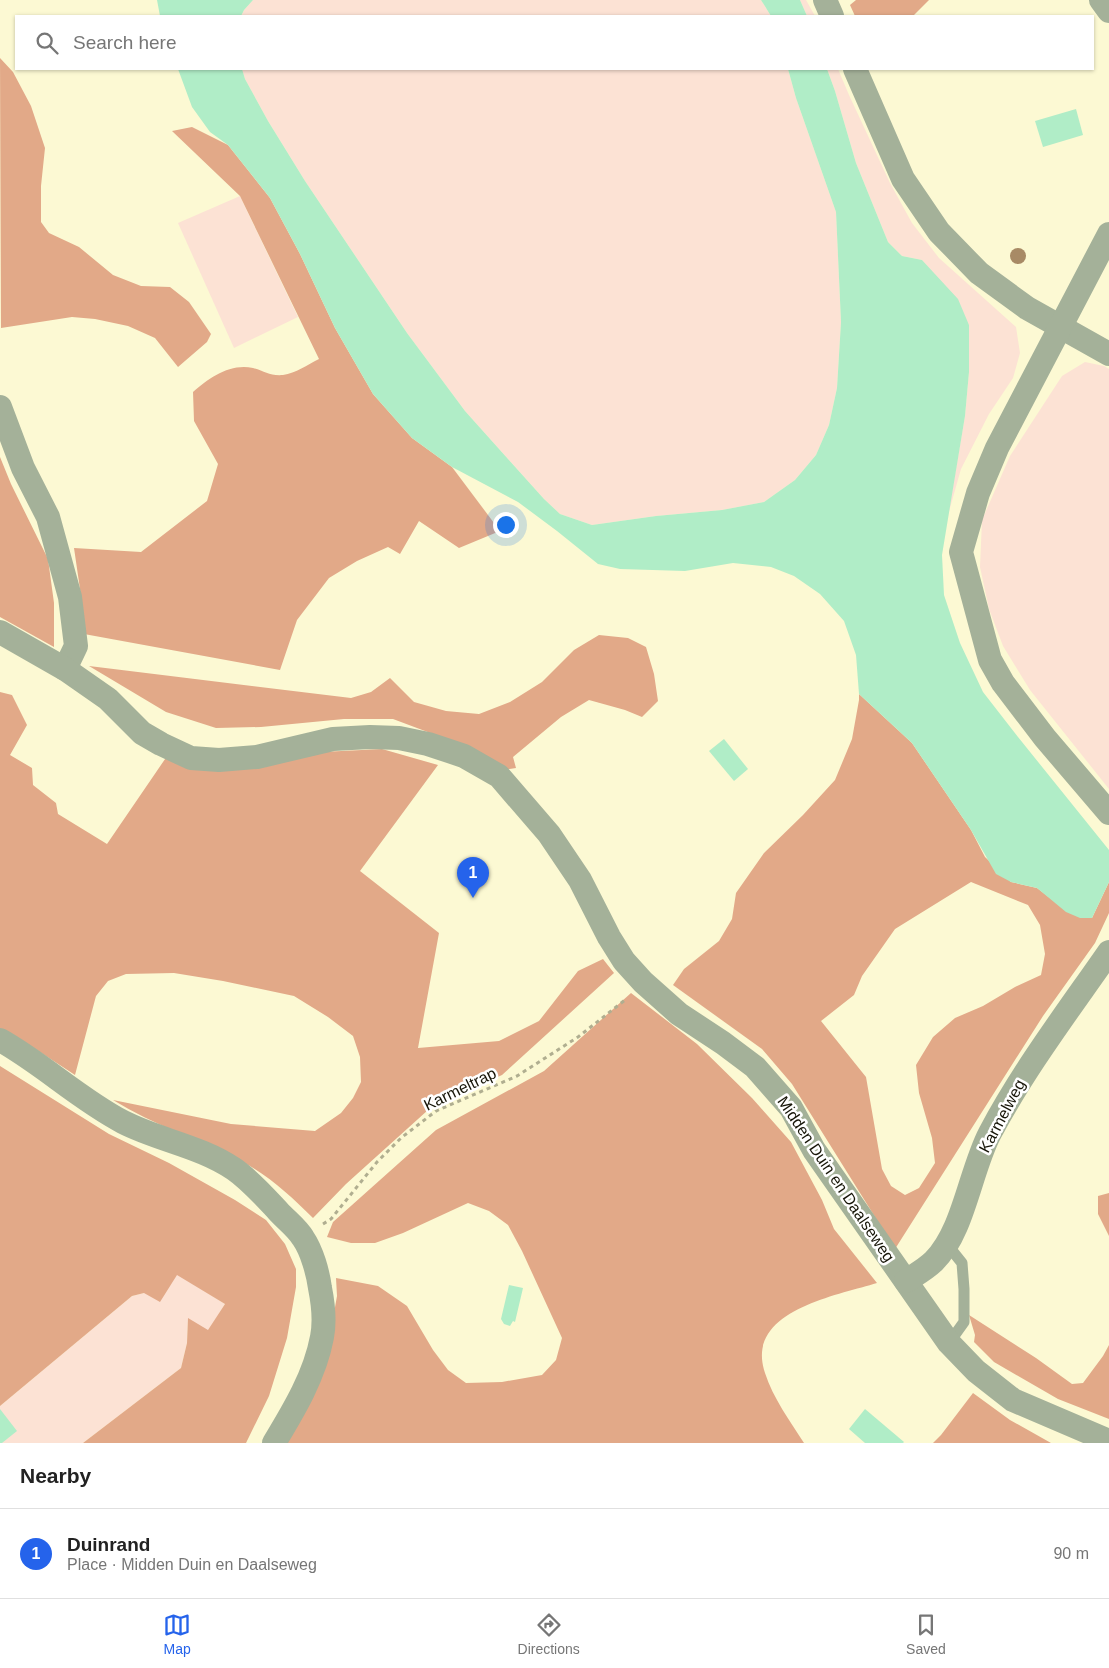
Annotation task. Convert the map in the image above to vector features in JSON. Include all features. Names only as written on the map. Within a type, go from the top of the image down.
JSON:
[{"type":"street","points":[[825,0],[832,15]]},
{"type":"street","points":[[1101,0],[1109,11]]},
{"type":"street","points":[[855,70],[903,179],[939,232],[979,272],[1027,308],[1109,354]]},
{"type":"street","points":[[1109,234],[997,448],[978,493],[961,552],[990,660],[1003,683],[1044,738],[1109,813]]},
{"type":"street","points":[[0,406],[23,468],[48,517],[70,597],[76,646],[65,669]]},
{"type":"street","name":"Midden Duin en Daalseweg","points":[[0,632],[65,669],[108,699],[142,733],[191,758],[218,760],[257,757],[334,739],[399,738],[428,744],[464,756],[499,776],[549,834],[580,880],[609,937],[624,961],[679,1014],[755,1067],[791,1108],[814,1150],[949,1343],[976,1371],[1014,1400],[1109,1441]]},
{"type":"street","name":"Karmelweg","points":[[906,1281],[934,1261],[946,1243],[960,1217],[973,1174],[989,1135],[1032,1062],[1109,952]]},
{"type":"street","points":[[0,1040],[14,1048],[84,1099],[123,1122],[155,1136],[200,1151],[234,1169],[261,1193],[304,1239],[318,1273],[323,1304],[323,1335],[314,1368],[291,1416],[274,1443]]},
{"type":"lane","points":[[946,1243],[962,1263],[964,1289],[964,1322],[949,1343]]},
{"type":"path","name":"Karmeltrap","points":[[304,1239],[331,1219],[377,1162],[401,1138],[436,1111],[517,1076],[578,1037],[633,994],[644,982]]},
{"type":"shaded area","points":[[157,0],[253,0],[242,15],[160,15]]},
{"type":"shaded area","points":[[253,0],[761,0],[770,15],[242,15]]},
{"type":"shaded area","points":[[761,0],[800,0],[807,15],[770,15]]},
{"type":"shaded area","points":[[800,0],[806,0],[814,15],[807,15]]},
{"type":"shaded area","points":[[856,0],[929,0],[914,15],[855,15],[850,5]]},
{"type":"shaded area","points":[[0,58],[13,72],[31,106],[45,148],[41,186],[41,222],[49,233],[79,247],[113,275],[141,286],[170,287],[189,302],[211,334],[207,342],[178,367],[155,338],[128,326],[95,319],[72,317],[1,328]]},
{"type":"shaded area","points":[[178,70],[242,70],[245,79],[268,121],[305,181],[407,333],[465,411],[544,499],[560,514],[592,525],[656,516],[722,510],[764,502],[795,480],[816,455],[829,425],[837,388],[841,322],[836,212],[796,98],[788,70],[827,70],[856,163],[888,242],[902,256],[922,260],[958,299],[969,325],[969,372],[965,416],[942,555],[944,595],[960,643],[983,692],[1109,850],[1109,882],[1092,918],[1080,918],[1066,912],[1037,888],[1011,882],[996,874],[971,830],[912,743],[859,694],[856,655],[844,621],[820,594],[794,576],[771,567],[733,563],[685,571],[620,569],[598,564],[518,502],[452,467],[412,438],[373,394],[335,328],[300,254],[270,198],[228,145],[210,132],[192,107]]},
{"type":"shaded area","points":[[242,70],[788,70],[796,98],[836,212],[841,322],[837,388],[829,425],[816,455],[795,480],[764,502],[722,510],[656,516],[592,525],[560,514],[544,499],[465,411],[407,333],[305,181],[245,79]]},
{"type":"shaded area","points":[[827,70],[838,70],[890,183],[912,223],[939,258],[1016,327],[1020,353],[1013,378],[989,414],[961,469],[948,515],[965,416],[969,372],[969,325],[935,275],[922,260],[902,256],[888,242],[856,163]]},
{"type":"shaded area","points":[[1076,109],[1083,135],[1043,147],[1035,121]]},
{"type":"shaded area","points":[[192,127],[228,145],[270,198],[300,254],[335,328],[373,394],[412,438],[452,467],[500,531],[459,548],[419,521],[400,554],[388,547],[357,561],[329,578],[297,620],[280,670],[84,634],[74,548],[141,552],[207,501],[218,464],[194,421],[193,392],[213,377],[228,370],[244,367],[283,375],[297,371],[319,359],[240,196],[172,131]]},
{"type":"shaded area","points":[[240,196],[298,317],[234,348],[178,223]]},
{"type":"shaded area","points":[[1085,362],[1109,369],[1109,789],[1030,690],[1003,646],[989,609],[980,567],[982,520],[1010,456],[1062,376]]},
{"type":"shaded area","points":[[0,457],[11,484],[48,559],[54,603],[54,647],[0,617]]},
{"type":"shaded area","points":[[599,635],[628,638],[646,647],[654,674],[658,701],[642,717],[589,700],[561,717],[513,757],[516,768],[503,770],[473,749],[393,719],[344,719],[261,727],[216,728],[166,712],[89,666],[351,698],[371,692],[390,678],[414,702],[446,711],[479,714],[510,702],[542,682],[574,650]]},
{"type":"shaded area","points":[[0,692],[12,695],[27,725],[10,755],[32,768],[33,785],[56,803],[58,814],[107,844],[176,743],[215,755],[261,755],[382,749],[438,765],[360,871],[439,933],[418,1048],[499,1041],[539,1021],[578,971],[603,959],[614,973],[502,1075],[438,1101],[346,1184],[313,1218],[279,1186],[241,1161],[160,1125],[113,1100],[231,1124],[315,1131],[341,1113],[353,1098],[361,1082],[360,1057],[353,1036],[328,1017],[294,996],[174,973],[126,974],[108,981],[96,996],[75,1075],[14,1035],[0,1029]]},
{"type":"shaded area","points":[[859,694],[912,743],[971,830],[985,857],[1011,882],[1037,888],[1050,898],[1092,918],[1109,882],[1109,913],[1095,943],[1043,1016],[895,1249],[792,1084],[762,1049],[673,985],[684,969],[719,941],[732,919],[736,893],[764,853],[835,780],[852,739]],"holes":[[[971,882],[1028,905],[1040,925],[1045,954],[1041,975],[1015,987],[983,1006],[955,1018],[933,1037],[916,1065],[919,1093],[932,1138],[935,1163],[919,1188],[905,1195],[891,1186],[882,1169],[866,1077],[821,1021],[854,995],[862,976],[895,929]]]},
{"type":"shaded area","points":[[724,739],[748,769],[734,781],[709,751]]},
{"type":"shaded area","points":[[631,993],[697,1044],[752,1098],[791,1142],[822,1200],[834,1229],[877,1283],[818,1301],[797,1310],[780,1321],[768,1335],[762,1352],[768,1382],[804,1443],[285,1443],[329,1341],[337,1296],[336,1278],[378,1286],[407,1306],[433,1350],[448,1370],[466,1383],[502,1382],[542,1375],[556,1360],[562,1338],[508,1225],[489,1211],[468,1203],[403,1233],[375,1243],[351,1243],[327,1237],[333,1222],[436,1130],[544,1071]]},
{"type":"shaded area","points":[[0,1066],[109,1134],[169,1163],[235,1200],[266,1220],[285,1244],[296,1269],[296,1287],[287,1338],[269,1396],[246,1443],[83,1443],[181,1368],[187,1343],[188,1318],[208,1330],[225,1304],[177,1275],[160,1302],[144,1293],[132,1296],[0,1406]]},
{"type":"shaded area","points":[[1109,1193],[1109,1236],[1098,1214],[1098,1196]]},
{"type":"shaded area","points":[[177,1274],[225,1304],[208,1331],[188,1319],[187,1343],[181,1368],[83,1443],[0,1443],[0,1406],[132,1296],[144,1293]]},
{"type":"shaded area","points":[[509,1285],[523,1288],[515,1322],[513,1321],[510,1326],[504,1324],[501,1319]]},
{"type":"shaded area","points":[[969,1315],[1036,1358],[1072,1384],[1083,1383],[1109,1345],[1109,1419],[1058,1399],[994,1362],[974,1342],[975,1335]]},
{"type":"shaded area","points":[[973,1393],[1010,1420],[1051,1443],[933,1443]]},
{"type":"shaded area","points":[[0,1409],[17,1431],[2,1443],[0,1443]]},
{"type":"shaded area","points":[[865,1409],[904,1442],[865,1443],[849,1429]]},
{"type":"place","name":"Duinrand","points":[[473,898]]}]
